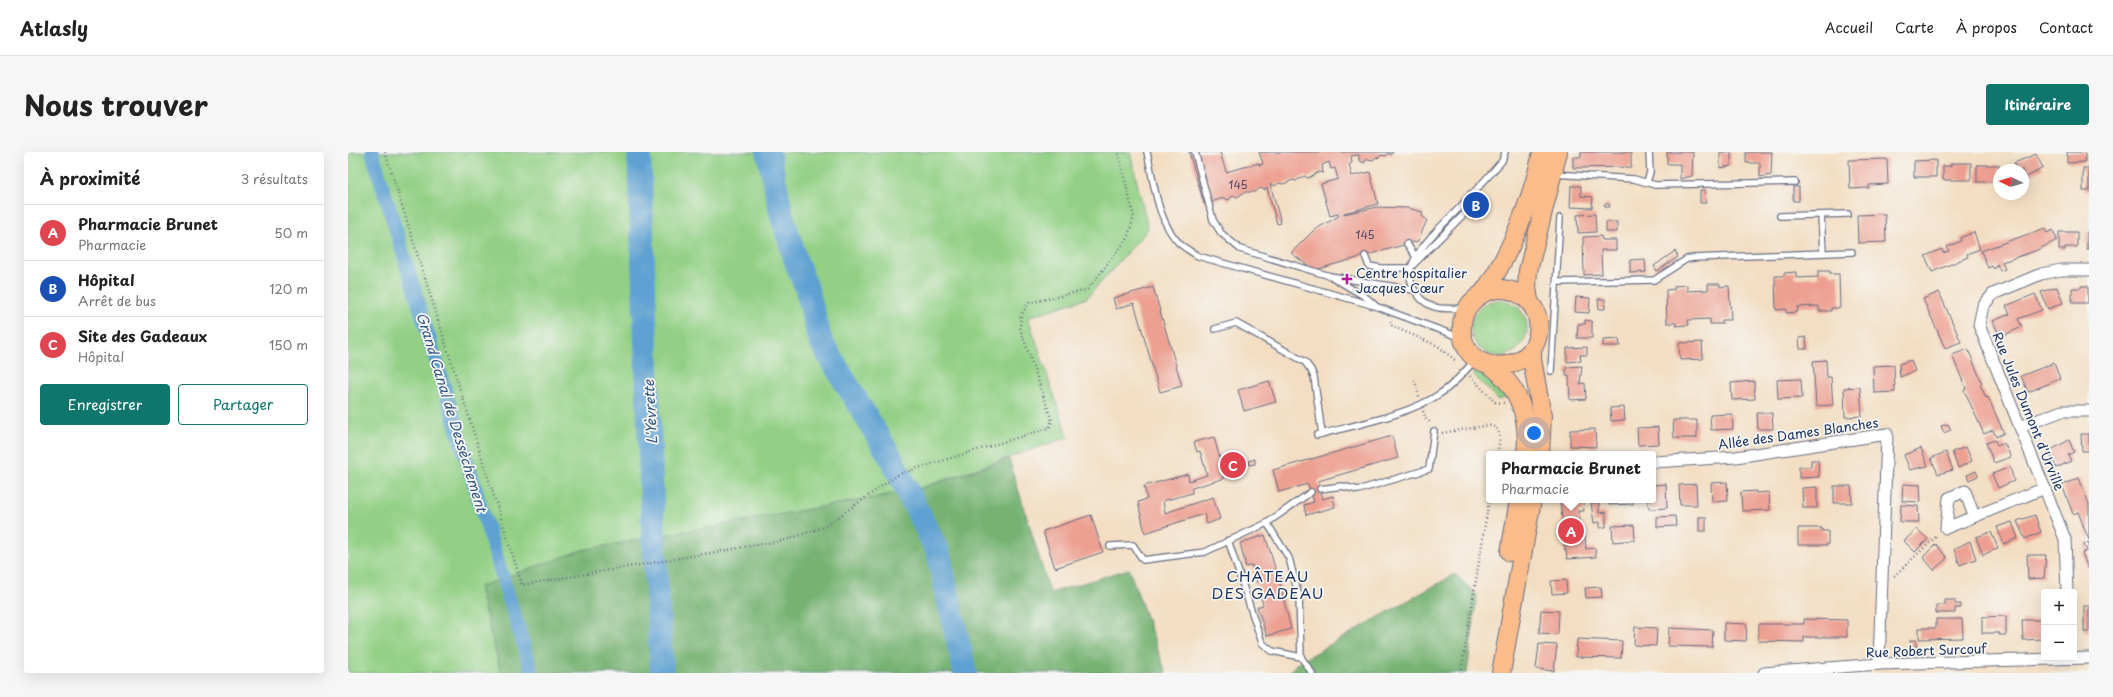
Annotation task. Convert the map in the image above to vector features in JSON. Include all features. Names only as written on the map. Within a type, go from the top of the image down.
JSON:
[{"type":"main road","points":[[1477,365],[1502,366],[1514,364],[1524,359],[1546,329],[1529,301],[1527,286],[1528,271],[1546,173],[1542,152]]},
{"type":"main road","points":[[1526,451],[1526,428],[1517,397],[1502,376],[1477,365],[1463,339],[1462,324],[1468,308],[1490,284],[1558,152]]},
{"type":"main road","points":[[1483,293],[1501,289],[1514,291],[1529,301]]},
{"type":"main road","points":[[1532,350],[1542,416],[1540,451]]},
{"type":"main road","points":[[1489,673],[1518,503]]},
{"type":"main road","points":[[1501,673],[1531,503]]},
{"type":"street","name":"Rue Jules Dumont d'Urville","points":[[2067,589],[2065,539],[1979,325],[1983,306],[1993,294],[2041,274],[2061,270],[2089,270]]},
{"type":"street","points":[[2020,427],[2062,412],[2089,411]]},
{"type":"street","name":"Allée des Dames Blanches","points":[[1656,462],[1736,457],[1887,434],[1878,664]]},
{"type":"street","points":[[1974,516],[1965,491],[1949,498],[1946,528],[2045,488]]},
{"type":"street","points":[[1506,648],[1508,673]]},
{"type":"street","name":"Rue Robert Surcouf","points":[[2077,659],[2089,658]]},
{"type":"street","name":"Rue Robert Surcouf","points":[[1764,673],[1878,664],[2041,660]]},
{"type":"lane","points":[[1147,152],[1159,204],[1165,221],[1180,243],[1189,250],[1208,260],[1375,306],[1463,339]]},
{"type":"lane","points":[[1195,152],[1213,220],[1221,233],[1231,243],[1240,249],[1330,276],[1414,290]]},
{"type":"lane","points":[[1468,308],[1434,308],[1424,302],[1414,290],[1410,279],[1410,268],[1416,257],[1436,231],[1502,161],[1505,152]]},
{"type":"lane","points":[[1647,182],[1650,172],[1649,152]]},
{"type":"lane","points":[[1546,173],[1634,179],[1655,185],[1694,186],[1795,182]]},
{"type":"lane","points":[[1364,256],[1369,266],[1381,268],[1410,268],[1471,207],[1471,194]]},
{"type":"lane","points":[[1780,216],[1848,214]]},
{"type":"lane","points":[[1821,215],[1823,252]]},
{"type":"lane","points":[[1551,371],[1546,329],[1557,282],[1560,218]]},
{"type":"lane","points":[[1407,244],[1416,257]]},
{"type":"lane","points":[[1557,282],[1654,280],[1681,262],[1693,258],[1852,252]]},
{"type":"lane","points":[[1330,276],[1367,298],[1375,306]]},
{"type":"lane","points":[[1215,329],[1236,323],[1305,362],[1314,377],[1320,434],[1387,416],[1421,404],[1443,392],[1477,365]]},
{"type":"lane","points":[[1320,489],[1342,486],[1358,490],[1429,469],[1434,431]]},
{"type":"lane","points":[[1110,546],[1132,545],[1143,560],[1205,552],[1267,523],[1311,492]]},
{"type":"lane","points":[[1267,523],[1289,558],[1297,589],[1302,632],[1301,657],[1312,673]]},
{"type":"lane","points":[[1228,540],[1262,643],[1272,651],[1301,657]]},
{"type":"path","points":[[385,152],[522,586],[786,540],[824,527],[899,474],[1049,428],[1052,422],[1020,328],[1021,315],[1029,303],[1088,290],[1127,239],[1134,216],[1118,152]]},
{"type":"path","points":[[1390,317],[1392,326],[1477,365],[1495,402],[1500,404],[1506,402]]},
{"type":"path","points":[[1414,380],[1426,419],[1433,425],[1434,431],[1442,433],[1490,425],[1494,426],[1499,435],[1497,451]]},
{"type":"path","points":[[1461,673],[1489,503]]},
{"type":"path","points":[[1882,577],[1894,576],[1946,528]]},
{"type":"green space","points":[[348,152],[1130,152],[1148,229],[1087,298],[1028,317],[1068,437],[915,490],[479,587],[501,673],[348,673]]},
{"type":"green space","points":[[1499,300],[1514,305],[1522,313],[1527,328],[1522,343],[1514,351],[1499,356],[1484,351],[1476,343],[1471,328],[1476,313],[1484,305]]},
{"type":"green space","points":[[1478,367],[1491,375],[1509,396],[1498,400],[1472,373]]},
{"type":"green space","points":[[1009,459],[1050,593],[1129,569],[1166,673],[501,673],[479,587],[582,550],[915,490]]},
{"type":"green space","points":[[1455,574],[1477,595],[1467,673],[1290,673],[1296,664]]},
{"type":"building","points":[[1189,152],[1220,152],[1226,172],[1259,163],[1259,165],[1263,164],[1259,152],[1393,152],[1391,155],[1388,153],[1386,156],[1381,155],[1373,160],[1367,159],[1364,163],[1359,160],[1359,155],[1351,156],[1352,163],[1349,165],[1352,176],[1370,172],[1378,204],[1344,214],[1377,207],[1407,208],[1423,212],[1422,216],[1427,220],[1418,241],[1314,270],[1291,253],[1314,230],[1339,216],[1338,214],[1330,216],[1321,184],[1338,179],[1335,168],[1331,169],[1329,162],[1322,165],[1323,173],[1319,172],[1308,178],[1304,176],[1296,181],[1293,180],[1283,184],[1279,183],[1275,186],[1270,184],[1281,223],[1277,224],[1267,188],[1265,190],[1260,188],[1255,192],[1245,192],[1237,197],[1233,195],[1229,200],[1224,198],[1204,204]]},
{"type":"building","points":[[1581,152],[1631,152],[1631,167],[1573,168],[1573,157],[1581,157]]},
{"type":"building","points":[[1667,152],[1693,152],[1692,176],[1680,179],[1680,164],[1667,164]]},
{"type":"building","points":[[1720,152],[1731,152],[1731,166],[1720,168]]},
{"type":"building","points":[[1746,152],[1772,152],[1771,175],[1760,177],[1760,163],[1746,163]]},
{"type":"building","points":[[2067,152],[2085,152],[2085,162],[2067,163]]},
{"type":"building","points":[[2036,154],[2043,168],[2029,176],[2029,164],[2014,163]]},
{"type":"building","points":[[1887,159],[1888,184],[1869,185],[1869,188],[1850,189],[1849,160]]},
{"type":"building","points":[[1936,160],[1936,177],[1914,177],[1914,161]]},
{"type":"building","points":[[1951,163],[1971,163],[1971,180],[1943,180],[1943,166],[1951,166]]},
{"type":"building","points":[[1977,165],[1993,165],[1993,182],[1977,182]]},
{"type":"building","points":[[2083,168],[2089,168],[2089,191],[2083,191]]},
{"type":"building","points":[[1571,186],[1581,186],[1581,196],[1593,197],[1592,208],[1570,207]]},
{"type":"building","points":[[1793,187],[1799,187],[1799,201],[1793,201]]},
{"type":"building","points":[[1700,190],[1705,190],[1706,203],[1700,203]]},
{"type":"building","points":[[1604,204],[1609,204],[1610,207],[1605,207]]},
{"type":"building","points":[[1595,214],[1596,232],[1578,233],[1577,215]]},
{"type":"building","points":[[1885,214],[1886,242],[1858,243],[1857,215]]},
{"type":"building","points":[[1606,222],[1617,222],[1617,232],[1606,232]]},
{"type":"building","points":[[2045,228],[2047,233],[2053,230],[2057,240],[2035,251],[2002,262],[2005,269],[2000,271],[1997,264],[1994,269],[1992,266],[1988,268],[1981,251]]},
{"type":"building","points":[[1974,232],[1980,249],[1967,254],[1968,257],[1932,272],[1925,256],[1942,249],[1943,253],[1949,251],[1947,247],[1961,241],[1960,238]]},
{"type":"building","points":[[2059,232],[2077,232],[2077,247],[2065,247],[2065,250],[2059,250]]},
{"type":"building","points":[[2087,232],[2089,232],[2089,249],[2087,249]]},
{"type":"building","points":[[1601,236],[1602,240],[1616,240],[1616,250],[1601,250],[1602,274],[1584,275],[1583,237]]},
{"type":"building","points":[[1675,251],[1678,257],[1657,271],[1654,266]]},
{"type":"building","points":[[1645,259],[1646,272],[1630,273],[1630,260]]},
{"type":"building","points":[[1818,271],[1830,271],[1830,274],[1839,274],[1840,308],[1831,308],[1831,311],[1819,311],[1819,306],[1797,307],[1798,312],[1786,313],[1786,309],[1776,310],[1775,276],[1784,276],[1784,273],[1796,272],[1796,278],[1818,277]]},
{"type":"building","points":[[1708,284],[1720,284],[1720,287],[1729,286],[1731,320],[1722,320],[1722,324],[1710,324],[1710,319],[1688,320],[1689,325],[1676,326],[1676,323],[1667,323],[1666,290],[1675,289],[1674,286],[1687,285],[1687,291],[1708,290]]},
{"type":"building","points":[[2081,286],[2088,286],[2088,303],[2072,303],[2072,288],[2081,288]]},
{"type":"building","points":[[1153,287],[1182,386],[1160,392],[1134,303],[1116,309],[1113,298]]},
{"type":"building","points":[[2057,287],[2063,303],[2048,309],[2041,292]]},
{"type":"building","points":[[1939,292],[1961,342],[1945,348],[1923,299]]},
{"type":"building","points":[[2035,294],[2042,310],[2018,319],[2022,327],[2000,337],[1993,321],[2010,314],[2006,306]]},
{"type":"building","points":[[1576,297],[1590,298],[1589,313],[1575,312]]},
{"type":"building","points":[[1598,299],[1605,299],[1605,309],[1599,309]]},
{"type":"building","points":[[1585,320],[1592,321],[1592,338],[1577,338],[1578,324],[1585,324]]},
{"type":"building","points":[[1806,337],[1807,349],[1800,349],[1799,338]]},
{"type":"building","points":[[1619,339],[1620,346],[1603,346],[1603,340]]},
{"type":"building","points":[[1702,342],[1703,359],[1680,360],[1679,343]]},
{"type":"building","points":[[1587,347],[1587,355],[1580,355],[1581,361],[1567,362],[1567,348]]},
{"type":"building","points":[[1968,349],[1982,383],[1980,384],[1986,398],[1988,397],[2004,433],[1996,437],[1993,430],[1984,434],[1964,390],[1966,389],[1952,355]]},
{"type":"building","points":[[1826,360],[1827,377],[1831,377],[1833,405],[1816,406],[1813,361]]},
{"type":"building","points":[[1911,360],[1915,371],[1900,377],[1899,364]]},
{"type":"building","points":[[2054,363],[2060,379],[2028,392],[2021,376]]},
{"type":"building","points":[[1894,365],[1895,392],[1874,393],[1873,366]]},
{"type":"building","points":[[1582,366],[1580,384],[1585,383],[1586,399],[1570,400],[1569,375],[1566,375],[1566,367]]},
{"type":"building","points":[[1801,379],[1802,398],[1778,399],[1777,380]]},
{"type":"building","points":[[1269,381],[1276,402],[1244,411],[1238,390]]},
{"type":"building","points":[[1754,381],[1755,399],[1732,400],[1731,383]]},
{"type":"building","points":[[1860,387],[1862,416],[1845,417],[1844,388]]},
{"type":"building","points":[[1624,407],[1625,420],[1611,421],[1610,408]]},
{"type":"building","points":[[1757,413],[1772,413],[1773,429],[1758,429]]},
{"type":"building","points":[[1732,414],[1733,429],[1711,430],[1710,415]]},
{"type":"building","points":[[1673,420],[1697,420],[1697,438],[1674,438]]},
{"type":"building","points":[[1948,424],[1951,430],[1944,433],[1941,426]]},
{"type":"building","points":[[1658,427],[1659,444],[1638,445],[1637,428]]},
{"type":"building","points":[[1595,429],[1596,447],[1570,446],[1570,430]]},
{"type":"building","points":[[2081,434],[2089,434],[2089,451],[2082,451]]},
{"type":"building","points":[[1392,436],[1398,458],[1318,481],[1323,499],[1333,496],[1335,507],[1306,515],[1304,505],[1314,502],[1308,484],[1279,492],[1273,470]]},
{"type":"building","points":[[1214,437],[1225,478],[1192,488],[1192,493],[1163,501],[1165,513],[1213,497],[1220,519],[1207,524],[1204,514],[1145,533],[1138,502],[1147,499],[1144,486],[1188,474],[1189,481],[1207,475],[1200,451],[1197,452],[1194,442]]},
{"type":"building","points":[[1995,440],[1997,446],[2004,443],[2011,457],[1994,463],[1986,443]]},
{"type":"building","points":[[2069,440],[2074,452],[2068,455],[2071,461],[2056,468],[2049,451]]},
{"type":"building","points":[[1966,447],[1972,461],[1958,468],[1952,452]]},
{"type":"building","points":[[1921,448],[1928,466],[1910,470],[1904,455]]},
{"type":"building","points":[[1946,452],[1953,470],[1938,474],[1931,458]]},
{"type":"building","points":[[1255,459],[1255,464],[1249,465],[1248,461]]},
{"type":"building","points":[[1811,460],[1818,460],[1819,477],[1799,478],[1799,467],[1811,467]]},
{"type":"building","points":[[2010,467],[2014,481],[1998,488],[1992,474]]},
{"type":"building","points":[[1976,471],[1978,476],[1969,480],[1967,475]]},
{"type":"building","points":[[2079,478],[2089,504],[2089,540],[2078,512],[2073,514],[2062,485]]},
{"type":"building","points":[[1727,482],[1728,501],[1712,502],[1711,483]]},
{"type":"building","points":[[1666,484],[1667,508],[1649,509],[1648,503],[1656,503],[1656,485]]},
{"type":"building","points":[[1696,484],[1697,505],[1680,505],[1679,485]]},
{"type":"building","points":[[1903,484],[1920,485],[1921,502],[1902,501]]},
{"type":"building","points":[[1834,486],[1851,486],[1852,503],[1834,503]]},
{"type":"building","points":[[1817,487],[1817,508],[1803,508],[1802,488]]},
{"type":"building","points":[[1756,491],[1756,493],[1769,492],[1770,510],[1742,511],[1741,492]]},
{"type":"building","points":[[1560,503],[1583,503],[1584,511],[1578,511],[1581,536],[1585,536],[1586,549],[1595,548],[1596,557],[1567,559],[1566,550],[1564,550],[1566,541],[1562,541],[1560,527],[1563,527]]},
{"type":"building","points":[[1591,503],[1599,503],[1599,513],[1606,512],[1606,527],[1600,528],[1600,522],[1594,523]]},
{"type":"building","points":[[1609,503],[1633,503],[1633,504],[1609,505]]},
{"type":"building","points":[[1901,505],[1918,506],[1919,522],[1900,522]]},
{"type":"building","points":[[1091,515],[1103,552],[1055,568],[1043,531]]},
{"type":"building","points":[[2035,515],[2041,532],[2025,539],[2017,521]]},
{"type":"building","points":[[1675,516],[1676,526],[1657,527],[1657,517]]},
{"type":"building","points":[[1699,517],[1706,517],[1706,531],[1699,531]]},
{"type":"building","points":[[2012,522],[2018,538],[2004,544],[1997,527]]},
{"type":"building","points":[[1634,525],[1635,540],[1613,542],[1612,526]]},
{"type":"building","points":[[1798,528],[1822,528],[1822,531],[1828,531],[1828,545],[1798,545]]},
{"type":"building","points":[[1917,529],[1928,539],[1915,552],[1904,541]]},
{"type":"building","points":[[1991,532],[1998,548],[1983,555],[1976,537]]},
{"type":"building","points":[[1265,535],[1277,574],[1282,578],[1280,585],[1291,629],[1267,636],[1257,607],[1263,605],[1252,565],[1246,567],[1240,543]]},
{"type":"building","points":[[1970,541],[1976,559],[1960,565],[1954,549]]},
{"type":"building","points":[[2089,542],[2088,568],[2082,553],[2087,551],[2084,544]]},
{"type":"building","points":[[1936,544],[1947,558],[1934,570],[1923,557]]},
{"type":"building","points":[[2027,555],[2046,555],[2044,578],[2028,579]]},
{"type":"building","points":[[1566,580],[1567,593],[1552,594],[1551,581]]},
{"type":"building","points":[[1601,587],[1602,597],[1586,598],[1585,588]]},
{"type":"building","points":[[1945,600],[1955,600],[1955,604],[1961,604],[1961,608],[1955,608],[1955,613],[1936,613],[1936,605],[1945,605]]},
{"type":"building","points":[[2084,606],[2089,606],[2089,632],[2084,632]]},
{"type":"building","points":[[1541,610],[1559,611],[1558,634],[1539,633]]},
{"type":"building","points":[[2006,616],[2006,635],[1999,635],[2000,633],[1982,633],[1982,617]]},
{"type":"building","points":[[1804,619],[1847,620],[1847,637],[1804,637],[1804,642],[1758,641],[1759,624],[1804,624]]},
{"type":"building","points":[[1936,619],[1962,619],[1963,638],[1919,639],[1919,628],[1936,628]]},
{"type":"building","points":[[2022,620],[2041,620],[2041,639],[2023,640]]},
{"type":"building","points":[[1724,623],[1747,624],[1746,641],[1724,640]]},
{"type":"building","points":[[1635,627],[1657,628],[1656,646],[1634,645]]},
{"type":"building","points":[[1669,628],[1713,630],[1712,647],[1668,646]]},
{"type":"building","points":[[1577,639],[1622,641],[1621,658],[1576,657]]},
{"type":"building","points":[[1910,640],[1916,640],[1917,652],[1911,652]]},
{"type":"building","points":[[1539,644],[1557,645],[1554,671],[1536,669]]},
{"type":"waterway","name":"Grand Canal de Dessèchement","points":[[372,152],[532,673]]},
{"type":"waterway","name":"L'Yèvrette","points":[[639,152],[652,506],[662,673]]},
{"type":"waterway","points":[[768,152],[782,216],[797,264],[807,289],[820,340],[891,458],[938,552],[965,673]]},
{"type":"place","name":"Hôpital","points":[[1476,205]]},
{"type":"place","name":"Centre hospitalier Jacques Cœur","points":[[1347,279]]},
{"type":"place","name":"Site des Gadeaux","points":[[1233,465]]},
{"type":"place","name":"Pharmacie Brunet","points":[[1571,531]]},
{"type":"district","name":"CHÂTEAU DES GADEAU","points":[[1268,584]]}]
